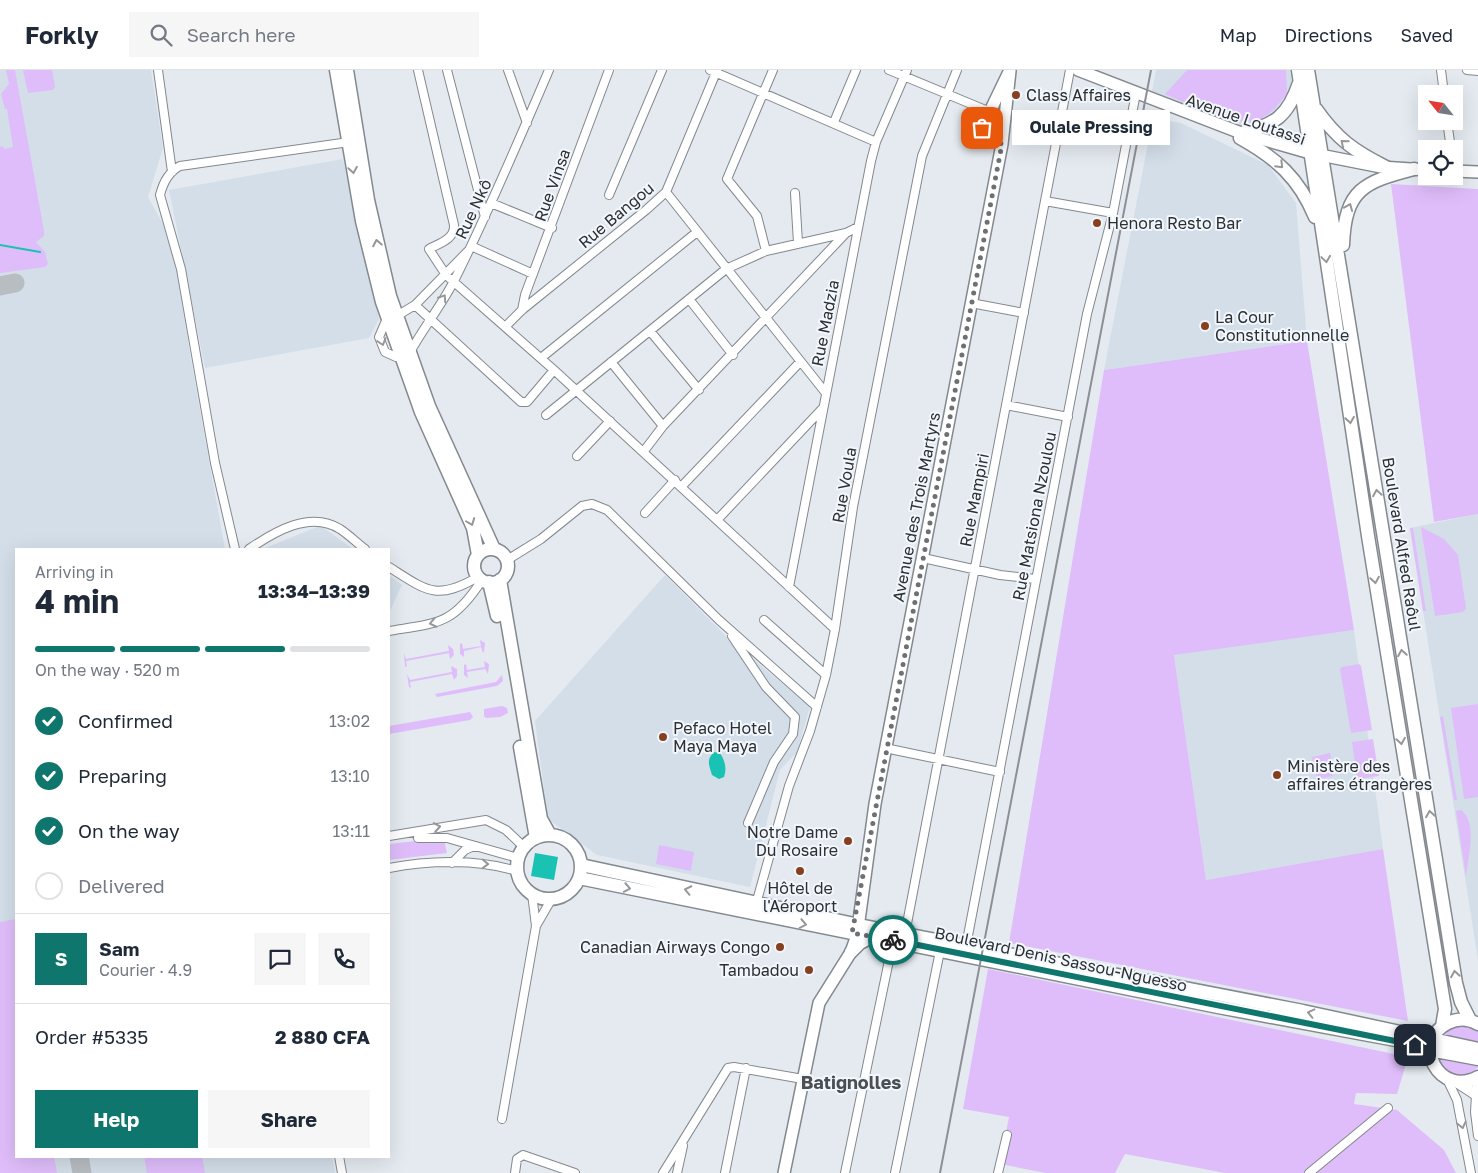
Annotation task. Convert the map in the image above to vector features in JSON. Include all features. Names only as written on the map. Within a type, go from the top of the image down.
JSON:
[{"type":"main road","points":[[336,70],[346,142],[369,254],[405,355],[421,412],[473,528],[478,555]]},
{"type":"main road","points":[[347,70],[372,217],[392,318]]},
{"type":"main road","name":"Avenue Loutassi","points":[[1078,70],[1241,136],[1317,158],[1418,169]]},
{"type":"main road","name":"Boulevard Alfred Raôul","points":[[1308,70],[1314,105],[1322,234],[1371,555],[1445,1009],[1442,1026]]},
{"type":"main road","name":"Avenue des Trois Martyrs","points":[[1002,144],[992,142],[982,132],[988,111],[1010,71]]},
{"type":"main road","name":"Avenue des Trois Martyrs","points":[[784,1173],[819,1002],[848,956],[855,929],[885,748],[1002,144],[1010,71]]},
{"type":"main road","points":[[1241,136],[1269,125],[1280,117],[1293,99],[1298,75]]},
{"type":"main road","points":[[1298,75],[1317,158]]},
{"type":"main road","points":[[1314,105],[1339,139],[1380,166]]},
{"type":"main road","points":[[1241,136],[1271,156],[1284,169],[1304,196],[1322,234]]},
{"type":"main road","name":"Boulevard Alfred Raôul","points":[[1317,158],[1342,272],[1456,983],[1461,1002],[1476,1022]]},
{"type":"main road","points":[[1342,272],[1344,223],[1349,206],[1355,195],[1369,184],[1387,176],[1418,169]]},
{"type":"main road","points":[[1463,171],[1478,172]]},
{"type":"main road","points":[[405,355],[494,549]]},
{"type":"main road","points":[[487,580],[506,573],[507,560],[502,553],[494,549],[485,550],[478,555],[474,564],[487,580],[508,669],[536,838]]},
{"type":"main road","points":[[487,580],[541,819],[550,835]]},
{"type":"main road","points":[[550,835],[563,838],[573,846],[580,871],[573,888],[563,896],[551,900],[539,898],[532,894],[520,882],[519,859],[536,838],[550,835]]},
{"type":"main road","name":"Boulevard Denis Sassou-Nguesso","points":[[580,871],[756,904],[855,929],[872,937],[1209,1005],[1401,1041],[1478,1049]]},
{"type":"main road","name":"Boulevard Denis Sassou-Nguesso","points":[[580,871],[855,929],[905,934],[1303,1011],[1478,1059]]},
{"type":"main road","points":[[848,956],[860,943],[872,937]]},
{"type":"main road","points":[[1476,1022],[1450,1021],[1442,1026],[1431,1045],[1434,1067],[1451,1080],[1462,1082],[1477,1077]]},
{"type":"street","points":[[158,70],[172,172]]},
{"type":"street","points":[[235,548],[215,463],[180,261],[160,195],[163,184],[172,172],[180,166],[346,142],[332,70]]},
{"type":"street","points":[[418,70],[454,225],[454,233],[450,237],[429,249],[446,275],[506,326],[644,451],[835,628]]},
{"type":"street","points":[[447,70],[485,217]]},
{"type":"street","points":[[508,70],[527,123]]},
{"type":"street","name":"Rue Nkô","points":[[405,355],[454,281],[492,203],[549,70]]},
{"type":"street","name":"Rue Vinsa","points":[[522,310],[533,274],[552,228],[609,70]]},
{"type":"street","points":[[608,195],[662,70]]},
{"type":"street","points":[[766,252],[757,216],[727,179],[773,70]]},
{"type":"street","points":[[834,122],[856,70]]},
{"type":"street","points":[[889,70],[905,73],[946,95],[988,111]]},
{"type":"street","name":"Rue Voula","points":[[756,904],[789,786],[817,707],[826,675],[853,507],[922,156],[957,70]]},
{"type":"street","name":"Rue Mampiri","points":[[905,934],[1070,70]]},
{"type":"street","points":[[1441,70],[1443,85]]},
{"type":"street","points":[[1467,70],[1478,71]]},
{"type":"street","points":[[714,71],[876,142]]},
{"type":"street","name":"Rue Bangou","points":[[506,326],[522,310],[666,192],[714,71]]},
{"type":"street","name":"Rue Madzia","points":[[789,587],[822,409],[876,142],[905,73]]},
{"type":"street","name":"Rue Matsiona Nzoulou","points":[[966,946],[1087,314],[1113,213],[1136,93]]},
{"type":"street","points":[[666,192],[800,362],[826,392]]},
{"type":"street","points":[[795,193],[798,243]]},
{"type":"street","points":[[1045,201],[1113,213]]},
{"type":"street","points":[[492,203],[552,228]]},
{"type":"street","points":[[546,416],[726,269],[766,252],[846,233],[858,228]]},
{"type":"street","points":[[541,358],[697,232]]},
{"type":"street","points":[[644,451],[663,426],[733,355],[846,233]]},
{"type":"street","points":[[392,318],[415,305],[470,248],[533,274]]},
{"type":"street","points":[[689,299],[733,355]]},
{"type":"street","points":[[971,303],[1024,313]]},
{"type":"street","points":[[415,305],[521,402],[526,402],[554,370]]},
{"type":"street","points":[[650,331],[699,390]]},
{"type":"street","points":[[611,362],[663,426]]},
{"type":"street","points":[[682,486],[800,362]]},
{"type":"street","points":[[1006,405],[1068,417]]},
{"type":"street","points":[[718,519],[822,409]]},
{"type":"street","points":[[577,456],[610,421]]},
{"type":"street","points":[[645,513],[675,480]]},
{"type":"street","points":[[507,560],[541,539],[577,509],[586,504],[599,506],[607,510],[726,626],[817,707]]},
{"type":"street","points":[[251,548],[282,530],[304,522],[316,521],[339,528],[364,548]]},
{"type":"street","points":[[923,558],[1000,575],[1035,579]]},
{"type":"street","points":[[390,568],[425,589],[438,591],[453,590],[487,580]]},
{"type":"street","points":[[390,631],[445,620],[454,615],[487,580]]},
{"type":"street","points":[[764,620],[826,675]]},
{"type":"street","points":[[726,626],[766,687],[795,717],[793,734],[774,762],[748,823]]},
{"type":"street","points":[[885,748],[1000,772]]},
{"type":"street","points":[[390,836],[486,820],[506,830],[519,859]]},
{"type":"street","points":[[418,838],[447,838],[519,859]]},
{"type":"street","points":[[452,863],[465,850],[474,846]]},
{"type":"street","points":[[390,868],[452,863],[495,864],[519,859]]},
{"type":"street","points":[[502,1118],[536,926],[532,894]]},
{"type":"street","points":[[536,926],[551,900]]},
{"type":"street","points":[[845,1173],[893,940]]},
{"type":"street","points":[[895,1173],[940,951]]},
{"type":"street","points":[[663,1173],[728,1068],[746,1068],[803,1078]]},
{"type":"street","points":[[726,1173],[746,1068]]},
{"type":"street","points":[[1477,1077],[1475,1112],[1478,1136]]},
{"type":"street","points":[[1451,1080],[1477,1095]]},
{"type":"street","points":[[1451,1080],[1457,1100],[1471,1173]]},
{"type":"street","points":[[1309,1173],[1388,1108]]},
{"type":"street","points":[[998,1173],[1007,1135]]},
{"type":"street","points":[[677,1173],[684,1141]]},
{"type":"street","points":[[515,1173],[517,1159],[523,1154],[575,1173]]},
{"type":"street","points":[[339,1158],[342,1173]]},
{"type":"shaded area","points":[[0,70],[151,70],[163,148],[148,197],[163,224],[178,274],[191,360],[225,548],[15,548],[15,1158],[332,1158],[335,1173],[0,1173]]},
{"type":"shaded area","points":[[6,70],[15,70],[44,231],[44,236],[36,242],[45,252],[48,264],[45,267],[0,273],[0,147],[3,146],[4,149],[13,147],[7,109],[5,109],[1,94],[9,84]]},
{"type":"shaded area","points":[[23,70],[52,70],[55,87],[53,90],[28,93]]},
{"type":"shaded area","points":[[1156,70],[1290,70],[1293,87],[1283,107],[1266,121],[1238,127],[1152,91]]},
{"type":"shaded area","points":[[1187,70],[1286,70],[1287,93],[1278,105],[1263,118],[1248,122],[1236,121],[1211,114],[1165,94]]},
{"type":"shaded area","points":[[1153,118],[1181,123],[1268,165],[1296,203],[1307,341],[1104,370]]},
{"type":"shaded area","points":[[343,159],[379,319],[369,338],[205,368],[169,190]]},
{"type":"shaded area","points":[[1391,184],[1478,189],[1478,514],[1434,522]]},
{"type":"shaded area","points":[[1307,341],[1354,630],[1174,655],[1206,880],[1383,849],[1408,1021],[1009,943],[1104,370]]},
{"type":"shaded area","points":[[1478,514],[1478,960],[1410,528]]},
{"type":"shaded area","points":[[321,526],[352,548],[265,548]]},
{"type":"shaded area","points":[[1421,527],[1444,539],[1458,555],[1466,608],[1463,612],[1435,616]]},
{"type":"shaded area","points":[[1410,528],[1413,528],[1426,611],[1423,611]]},
{"type":"shaded area","points":[[665,575],[728,638],[810,707],[797,752],[780,770],[750,887],[597,855],[548,819],[535,721]]},
{"type":"shaded area","points":[[390,576],[402,585],[390,611]]},
{"type":"shaded area","points":[[1354,630],[1383,849],[1206,880],[1174,654]]},
{"type":"shaded area","points":[[480,640],[485,643],[483,653],[481,647],[464,651],[464,657],[460,654],[460,644],[462,643],[463,649],[481,646]]},
{"type":"shaded area","points":[[448,645],[453,649],[454,655],[450,659],[449,653],[406,661],[407,667],[405,666],[404,653],[406,659],[449,651]]},
{"type":"shaded area","points":[[484,661],[489,664],[488,674],[485,669],[467,672],[468,678],[464,675],[464,665],[466,664],[467,670],[485,667]]},
{"type":"shaded area","points":[[1359,664],[1361,666],[1372,730],[1351,733],[1340,669]]},
{"type":"shaded area","points":[[451,666],[457,669],[457,676],[454,680],[452,674],[410,682],[411,688],[409,687],[407,674],[410,680],[452,672]]},
{"type":"shaded area","points":[[502,675],[503,681],[497,686],[437,697],[435,694],[496,682]]},
{"type":"shaded area","points":[[1478,704],[1478,797],[1464,799],[1451,708]]},
{"type":"shaded area","points":[[502,706],[507,708],[508,713],[500,717],[486,718],[484,716],[484,709]]},
{"type":"shaded area","points":[[470,712],[473,717],[470,720],[390,734],[390,726]]},
{"type":"shaded area","points":[[1443,716],[1457,800],[1454,800],[1440,717]]},
{"type":"shaded area","points":[[1373,739],[1379,776],[1357,779],[1352,742]]},
{"type":"shaded area","points":[[714,752],[720,753],[725,765],[724,777],[719,779],[712,775],[709,765],[709,760]]},
{"type":"shaded area","points":[[1330,753],[1331,759],[1327,760],[1333,776],[1317,779],[1316,761],[1313,762],[1312,757]]},
{"type":"shaded area","points":[[1461,810],[1466,816],[1471,831],[1466,877],[1456,811]]},
{"type":"shaded area","points":[[434,839],[444,840],[447,853],[390,860],[390,844]]},
{"type":"shaded area","points":[[659,845],[694,852],[691,871],[656,864]]},
{"type":"shaded area","points":[[535,853],[558,857],[554,880],[531,876]]},
{"type":"shaded area","points":[[15,919],[15,1158],[54,1158],[57,1173],[0,1173],[0,922]]},
{"type":"shaded area","points":[[988,969],[1408,1057],[1397,1094],[1356,1093],[1354,1104],[1397,1110],[1444,1150],[1456,1173],[1225,1173],[1125,1154],[1115,1173],[1046,1173],[1000,1164],[1009,1117],[963,1109]]},
{"type":"shaded area","points":[[1459,1023],[1478,1030],[1478,1042],[1439,1036]]},
{"type":"shaded area","points":[[1435,1056],[1478,1064],[1478,1067],[1465,1076],[1454,1075]]},
{"type":"shaded area","points":[[144,1158],[202,1158],[205,1173],[147,1173]]},
{"type":"waterway","points":[[0,245],[40,252]]},
{"type":"taxiway","points":[[0,286],[15,283]]},
{"type":"taxiway","points":[[79,1158],[82,1173]]},
{"type":"railway","points":[[940,1173],[1151,70]]},
{"type":"way so far","points":[[893,940],[852,933],[899,678],[938,485],[984,226],[1002,144],[992,142],[985,137],[982,128]]},
{"type":"place","name":"Class Affaires","points":[[1016,95]]},
{"type":"place","name":"Oulale Pressing","points":[[982,128]]},
{"type":"place","name":"Henora Resto Bar","points":[[1097,223]]},
{"type":"place","name":"La Cour Constitutionnelle","points":[[1205,326]]},
{"type":"place","name":"Pefaco Hotel Maya Maya","points":[[663,737]]},
{"type":"place","name":"Ministère des affaires étrangères","points":[[1277,775]]},
{"type":"place","name":"Notre Dame Du Rosaire","points":[[848,841]]},
{"type":"place","name":"Hôtel de l'Aéroport","points":[[800,871]]},
{"type":"place","name":"Canadian Airways Congo","points":[[780,947]]},
{"type":"place","name":"Tambadou","points":[[809,970]]},
{"type":"district","name":"Batignolles","points":[[851,1082]]},
{"type":"route","points":[[893,940],[1218,1007],[1415,1045]]}]
